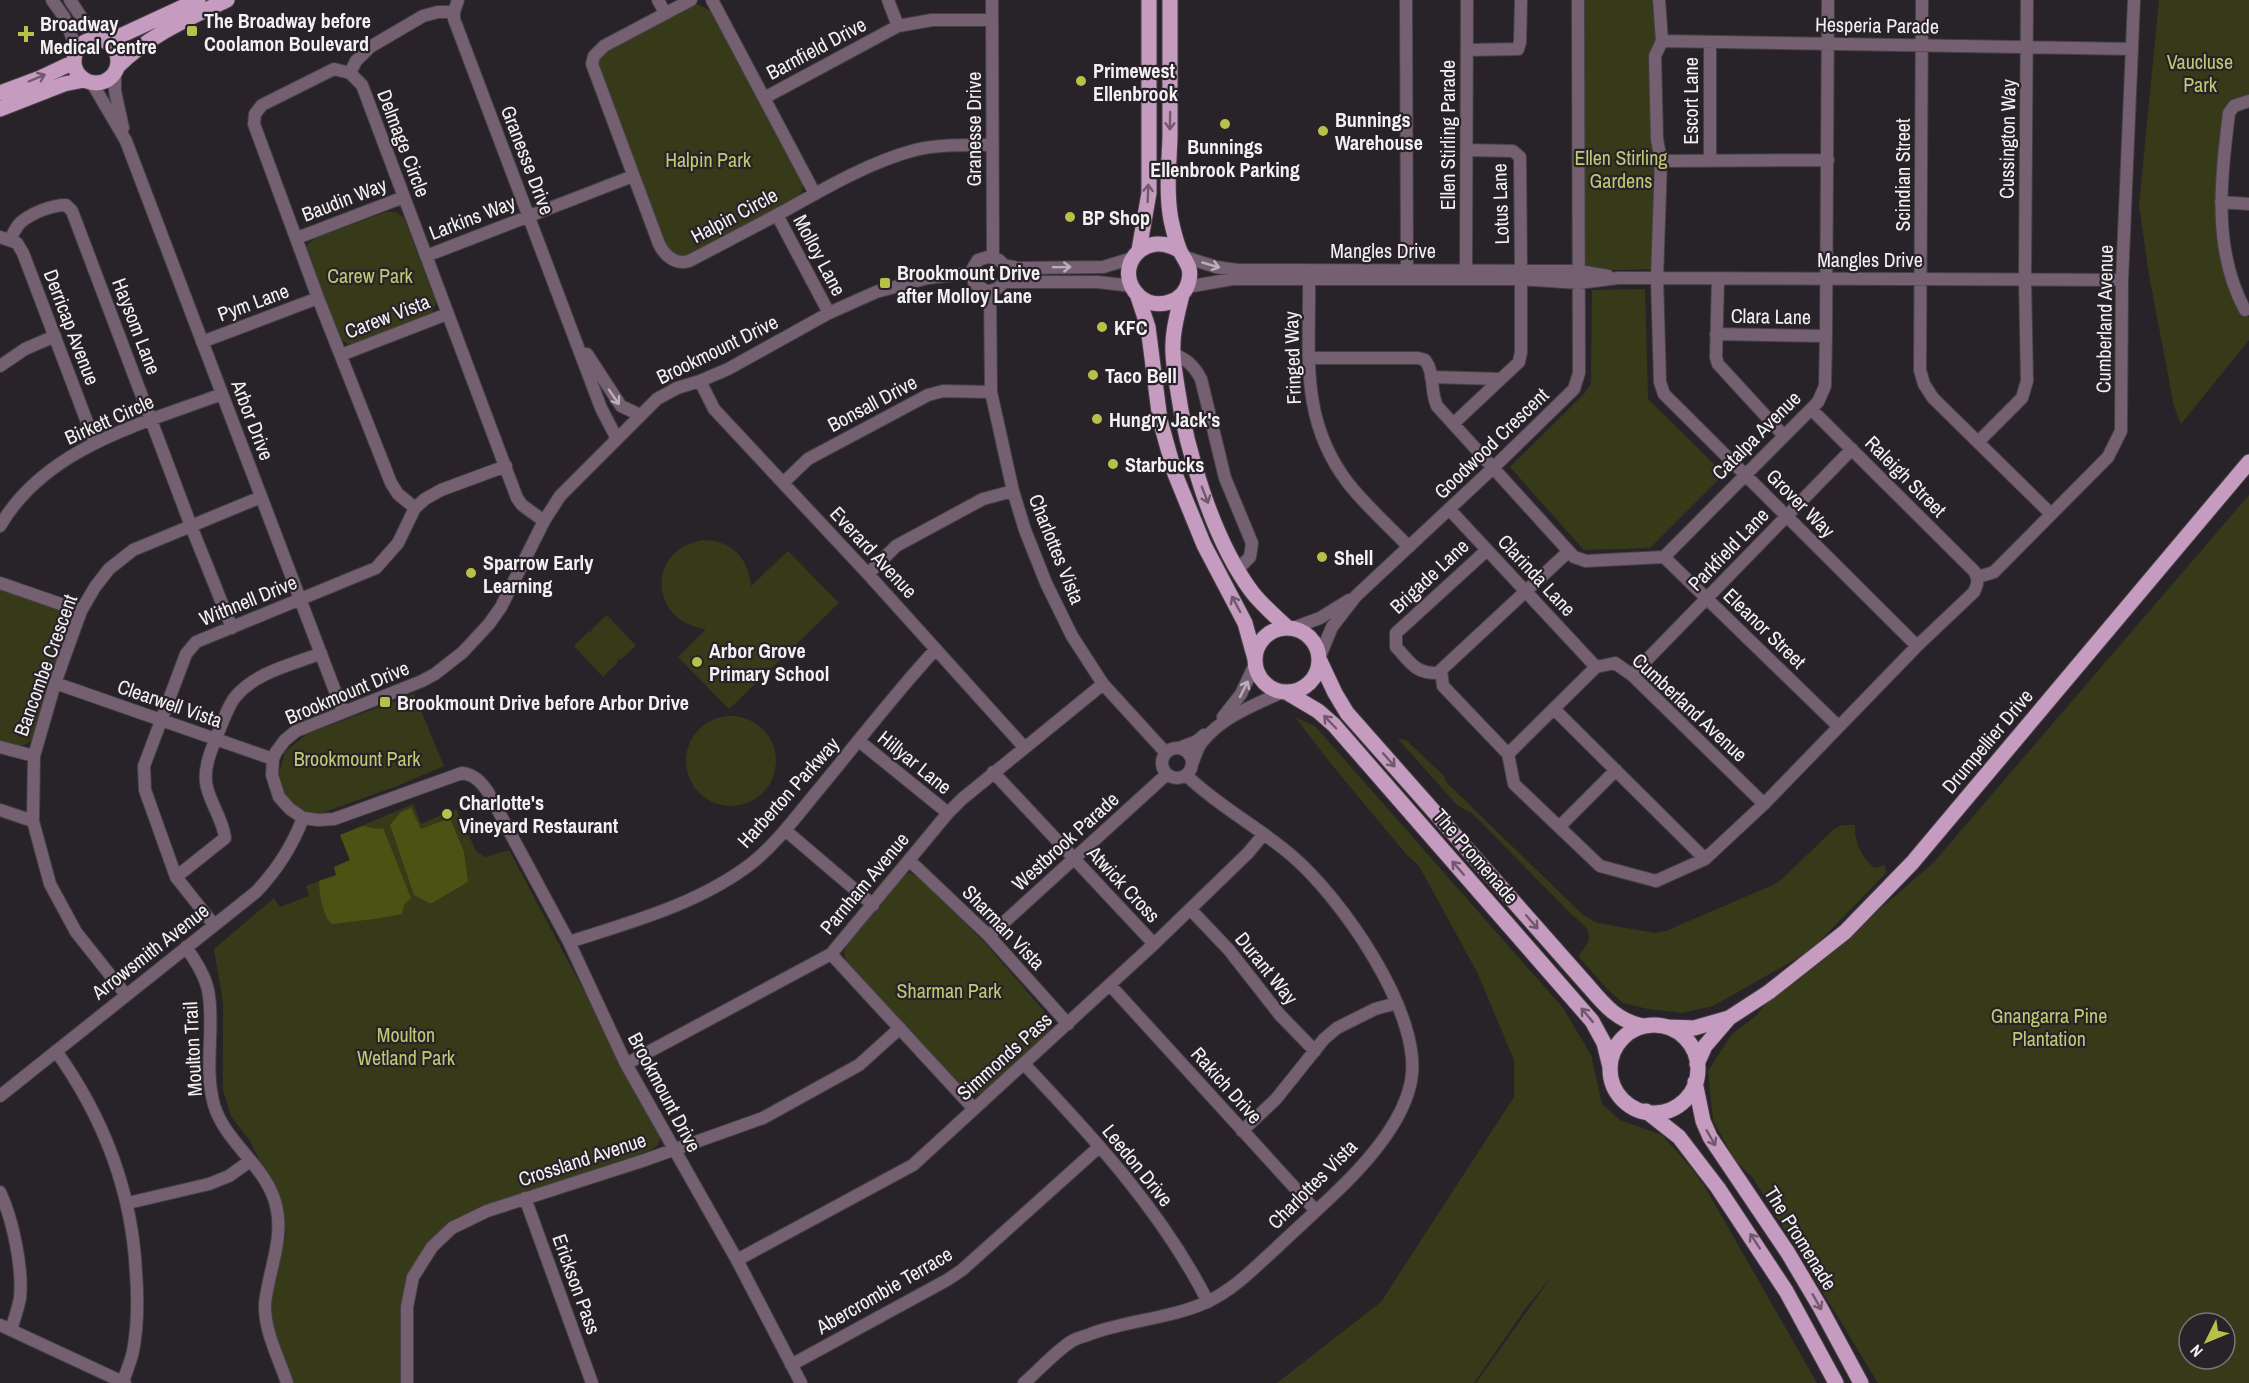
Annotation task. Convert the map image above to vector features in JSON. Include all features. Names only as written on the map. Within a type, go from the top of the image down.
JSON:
[{"type":"main road","points":[[0,93],[40,78],[76,56],[88,41],[104,41],[198,0]]},
{"type":"main road","points":[[0,109],[64,84],[105,81],[142,44],[226,0]]},
{"type":"main road","points":[[1149,0],[1149,193],[1136,254],[1129,272],[1148,327],[1160,420],[1175,474],[1204,545],[1245,623],[1262,681],[1269,687],[1284,692],[1296,691],[1308,685],[1316,674],[1320,659],[1312,639],[1306,633],[1290,628],[1258,599],[1238,569],[1214,519],[1194,466],[1179,401],[1173,336],[1190,272],[1169,208],[1170,0]]},
{"type":"main road","points":[[104,41],[117,56],[116,70]]},
{"type":"main road","points":[[76,56],[79,75],[88,81]]},
{"type":"main road","points":[[1136,254],[1155,243],[1164,243],[1183,254]]},
{"type":"main road","points":[[1134,290],[1145,300],[1154,304],[1174,301],[1184,291]]},
{"type":"main road","name":"Drumpellier Drive","points":[[1697,1064],[1705,1046],[1729,1018],[1789,978],[1827,948],[1896,881],[2249,462]]},
{"type":"main road","points":[[1255,661],[1258,646],[1263,638],[1275,630],[1290,628]]},
{"type":"main road","name":"The Promenade","points":[[1320,659],[1337,698],[1347,712],[1617,1017],[1630,1024],[1642,1026]]},
{"type":"main road","name":"The Promenade","points":[[1284,692],[1313,708],[1330,721],[1592,1021],[1604,1043],[1610,1067]]},
{"type":"main road","name":"Drumpellier Drive","points":[[1667,1027],[1694,1028],[1729,1018]]},
{"type":"main road","points":[[1642,1026],[1667,1027],[1687,1041],[1694,1052],[1697,1064],[1695,1082],[1686,1098],[1665,1111],[1647,1112],[1635,1108],[1620,1096],[1612,1080],[1610,1067],[1612,1055],[1618,1044],[1631,1031],[1642,1026]]},
{"type":"main road","name":"The Promenade","points":[[1695,1082],[1703,1120],[1710,1137],[1788,1253],[1820,1307],[1860,1383]]},
{"type":"main road","name":"The Promenade","points":[[1647,1112],[1679,1137],[1718,1188],[1786,1291],[1836,1383]]},
{"type":"street","points":[[52,0],[63,17],[76,56]]},
{"type":"street","points":[[70,0],[88,27],[104,41]]},
{"type":"street","points":[[658,0],[665,13]]},
{"type":"street","name":"Halpin Circle","points":[[691,0],[604,46],[593,60],[592,69],[662,249],[665,254],[680,263],[689,261],[868,167],[913,150],[992,145]]},
{"type":"street","points":[[712,0],[815,194]]},
{"type":"street","points":[[888,0],[898,26]]},
{"type":"street","name":"Granesse Drive","points":[[992,0],[993,257]]},
{"type":"street","points":[[1406,0],[1407,274]]},
{"type":"street","name":"Ellen Stirling Parade","points":[[1466,270],[1467,0]]},
{"type":"street","points":[[1467,50],[1518,49],[1521,0]]},
{"type":"street","points":[[1578,0],[1579,277]]},
{"type":"street","points":[[1659,0],[1662,41]]},
{"type":"street","name":"Catalpa Avenue","points":[[1664,557],[1811,409],[1825,386],[1828,0]]},
{"type":"street","name":"Scindian Street","points":[[1922,0],[1920,370],[1924,384],[1933,398],[2051,514]]},
{"type":"street","name":"Cussington Way","points":[[1978,442],[2022,398],[2025,391],[2027,0]]},
{"type":"street","name":"Cumberland Avenue","points":[[1976,574],[1994,572],[2108,457],[2121,431],[2122,280],[2134,0]]},
{"type":"street","points":[[456,6],[423,16],[370,47],[356,61],[350,73],[339,69],[330,71],[262,105],[255,114],[256,129],[318,298],[391,483],[398,494],[415,508],[433,494],[506,466]]},
{"type":"street","name":"Granesse Drive","points":[[456,6],[454,19],[601,408],[616,439]]},
{"type":"street","name":"Barnfield Drive","points":[[764,98],[898,26],[932,20],[992,20]]},
{"type":"street","name":"Hesperia Parade","points":[[1662,41],[2132,49]]},
{"type":"street","name":"Grover Way","points":[[1662,41],[1655,56],[1657,139],[1662,161],[1657,278],[1664,394],[1917,646]]},
{"type":"street","name":"Escort Lane","points":[[1710,42],[1710,161]]},
{"type":"street","points":[[116,70],[115,91],[126,141]]},
{"type":"street","name":"Delmage Circle","points":[[350,73],[362,85],[517,498],[522,505],[544,521]]},
{"type":"street","points":[[88,81],[126,141]]},
{"type":"street","points":[[2245,310],[2234,290],[2220,221],[2229,112],[2234,106],[2249,101]]},
{"type":"street","name":"Arbor Drive","points":[[126,141],[343,712]]},
{"type":"street","name":"Lotus Lane","points":[[1453,424],[1520,358],[1520,157],[1514,151],[1467,150]]},
{"type":"street","points":[[1662,161],[1828,160]]},
{"type":"street","name":"Larkins Way","points":[[426,255],[633,176]]},
{"type":"street","name":"Baudin Way","points":[[297,238],[404,197]]},
{"type":"street","points":[[2221,202],[2249,204]]},
{"type":"street","name":"Haysom Lane","points":[[5,238],[31,216],[57,205],[66,205],[72,211],[232,628]]},
{"type":"street","name":"Molloy Lane","points":[[777,215],[829,313]]},
{"type":"street","name":"Derricap Avenue","points":[[5,238],[17,243],[23,253],[95,443]]},
{"type":"street","points":[[1004,265],[1006,274],[1004,282],[996,290],[990,291],[977,286],[972,273],[978,261],[993,257],[1004,265],[1018,268],[1103,267],[1136,254]]},
{"type":"street","name":"Mangles Drive","points":[[1183,254],[1224,268],[1257,270],[1521,274]]},
{"type":"street","points":[[1246,279],[1254,276],[1257,270]]},
{"type":"street","name":"Mangles Drive","points":[[1184,291],[1219,281],[1309,279],[1466,270],[1618,278],[2122,280]]},
{"type":"street","name":"Brookmount Drive","points":[[273,759],[280,746],[296,731],[422,681],[465,649],[489,624],[501,607],[544,521],[560,496],[657,399],[728,369],[829,313],[891,287],[928,278],[972,273]]},
{"type":"street","name":"Goodwood Crescent","points":[[1320,659],[1332,627],[1356,596],[1574,389],[1579,373],[1579,277]]},
{"type":"street","name":"Fringed Way","points":[[1309,279],[1310,397],[1325,448],[1350,485],[1409,547]]},
{"type":"street","points":[[1718,279],[1716,357],[1721,370],[1784,436]]},
{"type":"street","points":[[1004,282],[1098,282],[1134,290]]},
{"type":"street","name":"Charlottes Vista","points":[[990,291],[991,392],[1013,491],[1025,530],[1046,583],[1072,636],[1102,684],[1166,753]]},
{"type":"street","name":"Pym Lane","points":[[202,342],[318,298]]},
{"type":"street","name":"Carew Vista","points":[[341,355],[447,314]]},
{"type":"street","name":"Granesse Drive","points":[[573,332],[613,397],[621,406],[640,415]]},
{"type":"street","name":"Clara Lane","points":[[1716,334],[1826,336]]},
{"type":"street","points":[[0,366],[26,349],[55,336]]},
{"type":"street","points":[[1173,354],[1193,365],[1201,379],[1225,478],[1252,543],[1250,557],[1238,569]]},
{"type":"street","points":[[1310,358],[1418,358],[1425,360],[1429,365],[1433,399],[1437,406],[1574,557],[1586,561],[1664,557]]},
{"type":"street","points":[[1431,377],[1500,379]]},
{"type":"street","name":"Everard Avenue","points":[[700,381],[714,409],[868,574],[1024,747]]},
{"type":"street","name":"Bonsall Drive","points":[[783,483],[808,459],[928,395],[943,391],[991,392]]},
{"type":"street","name":"Birkett Circle","points":[[0,526],[23,495],[65,459],[95,443],[222,394]]},
{"type":"street","name":"Raleigh Street","points":[[1811,409],[1976,574]]},
{"type":"street","name":"Parkfield Lane","points":[[1632,675],[1852,450]]},
{"type":"street","points":[[868,574],[896,546],[983,499],[1013,491]]},
{"type":"street","name":"Bancombe Crescent","points":[[126,994],[76,932],[50,884],[33,821],[34,756],[55,683],[81,611],[109,569],[133,550],[261,497]]},
{"type":"street","name":"Withnell Drive","points":[[214,925],[176,877],[145,790],[144,766],[186,654],[196,642],[376,568],[398,543],[415,508]]},
{"type":"street","name":"Clarinda Lane","points":[[1449,509],[1596,667]]},
{"type":"street","name":"Brigade Lane","points":[[1441,673],[1427,674],[1419,671],[1396,647],[1396,633],[1487,550]]},
{"type":"street","points":[[1569,552],[1441,670],[1443,686],[1508,754],[1514,784],[1600,866],[1656,881],[1705,859],[1764,804],[1917,646],[1974,592],[1978,584],[1976,574]]},
{"type":"street","name":"Eleanor Street","points":[[1664,557],[1838,726]]},
{"type":"street","points":[[0,582],[81,611]]},
{"type":"street","name":"Goodwood Crescent","points":[[1290,628],[1320,618],[1356,596]]},
{"type":"street","name":"Harberton Parkway","points":[[569,942],[663,910],[716,886],[753,862],[785,830],[936,649]]},
{"type":"street","points":[[176,877],[225,838],[224,828],[206,784],[205,770],[215,739],[234,698],[254,680],[321,653]]},
{"type":"street","points":[[1255,661],[1239,699],[1200,742],[1189,769],[1176,778],[1167,774],[1162,763],[1166,753],[1171,749],[1200,742],[1237,713],[1284,692]]},
{"type":"street","name":"Cumberland Avenue","points":[[1596,667],[1615,663],[1632,675],[1764,804]]},
{"type":"street","points":[[1508,754],[1596,667]]},
{"type":"street","name":"Clearwell Vista","points":[[55,683],[273,759]]},
{"type":"street","name":"Parnham Avenue","points":[[626,1064],[831,954],[948,813],[993,772],[1102,684]]},
{"type":"street","points":[[1554,709],[1705,859]]},
{"type":"street","name":"Hillyar Lane","points":[[859,741],[948,813]]},
{"type":"street","points":[[0,747],[34,756]]},
{"type":"street","points":[[1179,748],[1190,755],[1189,769]]},
{"type":"street","points":[[273,759],[272,775],[276,790],[290,809],[303,818]]},
{"type":"street","name":"Charlottes Vista","points":[[1024,1383],[1072,1341],[1112,1327],[1185,1310],[1208,1302],[1234,1286],[1359,1171],[1404,1104],[1411,1083],[1412,1047],[1397,1003],[1381,969],[1318,879],[1290,853],[1207,795],[1189,769]]},
{"type":"street","points":[[1559,827],[1616,770]]},
{"type":"street","name":"Brookmount Drive","points":[[303,818],[334,819],[462,772],[472,775],[488,792],[569,942],[626,1064],[737,1260],[801,1383]]},
{"type":"street","name":"Atwick Cross","points":[[993,772],[1154,944]]},
{"type":"street","name":"Westbrook Parade","points":[[989,936],[1167,774]]},
{"type":"street","points":[[0,810],[33,821]]},
{"type":"street","name":"Arrowsmith Avenue","points":[[0,1096],[256,892],[273,874],[286,855],[303,818]]},
{"type":"street","points":[[785,830],[873,905]]},
{"type":"street","name":"Simmonds Pass","points":[[737,1260],[913,1165],[1154,944],[1251,850],[1263,835]]},
{"type":"street","name":"Sharman Vista","points":[[909,860],[989,936],[1068,1024]]},
{"type":"street","name":"Durant Way","points":[[1190,909],[1228,950],[1280,1015],[1315,1051]]},
{"type":"street","name":"Moulton Trail","points":[[186,947],[199,966],[209,994],[211,1030],[209,1074],[214,1106],[230,1135],[265,1179],[277,1208],[279,1234],[265,1306],[268,1332],[287,1383]]},
{"type":"street","points":[[831,954],[974,1109]]},
{"type":"street","name":"Rakich Drive","points":[[1110,985],[1316,1211]]},
{"type":"street","points":[[1242,1131],[1276,1099],[1337,1028],[1375,1009],[1397,1003]]},
{"type":"street","name":"Crossland Avenue","points":[[407,1383],[407,1307],[413,1277],[432,1247],[452,1228],[487,1211],[763,1118],[859,1065],[900,1028]]},
{"type":"street","points":[[0,1192],[7,1207],[18,1260],[20,1298],[5,1328],[124,1382],[133,1352],[138,1305],[135,1245],[128,1203],[117,1162],[100,1123],[76,1080],[56,1052]]},
{"type":"street","name":"Leedon Drive","points":[[1024,1064],[1142,1196],[1194,1275],[1208,1302]]},
{"type":"street","name":"Abercrombie Terrace","points":[[791,1365],[937,1286],[962,1270],[1099,1147]]},
{"type":"street","points":[[128,1203],[209,1184],[229,1176],[250,1161]]},
{"type":"street","name":"Erickson Pass","points":[[525,1198],[592,1383]]},
{"type":"green space","name":"Ellen Stirling Gardens","points":[[1578,0],[1659,0],[1657,49],[1659,269],[1579,271]]},
{"type":"green space","name":"Vaucluse Park","points":[[2159,0],[2249,0],[2249,101],[2234,106],[2221,202],[2234,290],[2249,318],[2249,340],[2181,424],[2174,406],[2149,275],[2139,205]]},
{"type":"green space","name":"Halpin Park","points":[[697,4],[711,11],[803,183],[801,193],[793,201],[691,256],[682,256],[674,253],[663,239],[596,64],[609,49]]},
{"type":"green space","name":"Carew Park","points":[[386,212],[396,212],[404,218],[436,302],[429,317],[350,345],[340,339],[306,257],[307,245],[316,238]]},
{"type":"green space","points":[[1645,289],[1648,399],[1724,474],[1650,548],[1584,550],[1510,467],[1584,394],[1591,384],[1592,290]]},
{"type":"green space","name":"Gnangarra Pine Plantation","points":[[2249,495],[2249,1383],[1878,1383],[1753,1178],[1734,1159],[1713,1120],[1708,1071],[1732,1034],[1757,1015],[1768,1000],[1816,965],[1934,862]]},
{"type":"green space","points":[[705,540],[723,544],[737,553],[747,568],[751,586],[788,551],[839,603],[729,709],[678,657],[706,629],[687,623],[673,613],[665,600],[662,584],[664,569],[672,556],[686,546]]},
{"type":"green space","points":[[0,587],[68,612],[71,624],[33,738],[22,746],[0,741]]},
{"type":"green space","points":[[607,615],[636,646],[620,660],[617,658],[618,662],[603,677],[574,646],[589,631],[592,633],[591,630]]},
{"type":"green space","name":"Brookmount Park","points":[[414,694],[444,766],[397,786],[319,814],[303,811],[292,804],[277,780],[285,752],[307,734]]},
{"type":"green space","points":[[731,716],[748,720],[763,729],[772,744],[776,761],[772,778],[763,793],[748,802],[731,806],[714,802],[699,793],[690,778],[686,761],[690,744],[699,729],[714,720]]},
{"type":"green space","points":[[1295,717],[1315,726],[1563,1008],[1591,1055],[1602,1104],[1620,1120],[1662,1135],[1693,1170],[1705,1187],[1817,1383],[1476,1383],[1552,1276],[1525,1309],[1474,1383],[1277,1383],[1381,1302],[1514,1097],[1514,1060],[1477,972],[1419,866],[1406,854]]},
{"type":"green space","points":[[1398,739],[1406,740],[1583,915],[1597,923],[1656,933],[1666,931],[1773,885],[1833,830],[1842,825],[1855,825],[1857,843],[1865,858],[1874,868],[1885,865],[1886,873],[1810,951],[1713,1006],[1682,1013],[1623,1003],[1608,990],[1578,956],[1588,941],[1588,931],[1585,927],[1473,814],[1457,805]]},
{"type":"green space","name":"Moulton Wetland Park","points":[[413,804],[421,824],[456,809],[476,851],[485,857],[509,850],[661,1136],[658,1145],[649,1151],[483,1206],[442,1229],[415,1262],[401,1304],[400,1383],[290,1383],[274,1328],[270,1303],[286,1233],[280,1203],[250,1141],[231,1116],[223,1090],[223,1002],[214,949],[274,898],[280,907],[309,896],[306,886],[336,875],[334,867],[350,860],[340,835]]},
{"type":"green space","name":"Sharman Park","points":[[910,873],[920,878],[985,943],[1044,1011],[1050,1030],[986,1093],[975,1094],[964,1091],[847,963],[844,954],[846,944],[903,875]]},
{"type":"shaded area","points":[[411,808],[421,829],[450,818],[464,852],[468,882],[432,903],[414,895],[390,825],[401,812]]},
{"type":"shaded area","points":[[363,826],[383,828],[411,898],[404,905],[402,914],[332,924],[324,910],[319,881],[336,875],[334,867],[350,860],[340,835]]},
{"type":"place","name":"The Broadway before Coolamon Boulevard","points":[[192,31]]},
{"type":"place","name":"Broadway Medical Centre","points":[[26,34]]},
{"type":"place","name":"Primewest Ellenbrook","points":[[1081,81]]},
{"type":"place","name":"Bunnings Ellenbrook Parking","points":[[1225,124]]},
{"type":"place","name":"Bunnings Warehouse","points":[[1323,131]]},
{"type":"place","name":"BP Shop","points":[[1070,217]]},
{"type":"place","name":"Brookmount Drive after Molloy Lane","points":[[885,283]]},
{"type":"place","name":"KFC","points":[[1102,327]]},
{"type":"place","name":"Taco Bell","points":[[1093,375]]},
{"type":"place","name":"Hungry Jack's","points":[[1097,419]]},
{"type":"place","name":"Starbucks","points":[[1113,464]]},
{"type":"place","name":"Shell","points":[[1322,557]]},
{"type":"place","name":"Sparrow Early Learning","points":[[471,573]]},
{"type":"place","name":"Arbor Grove Primary School","points":[[697,662]]},
{"type":"place","name":"Brookmount Drive before Arbor Drive","points":[[385,702]]},
{"type":"place","name":"Charlotte's Vineyard Restaurant","points":[[447,814]]}]
